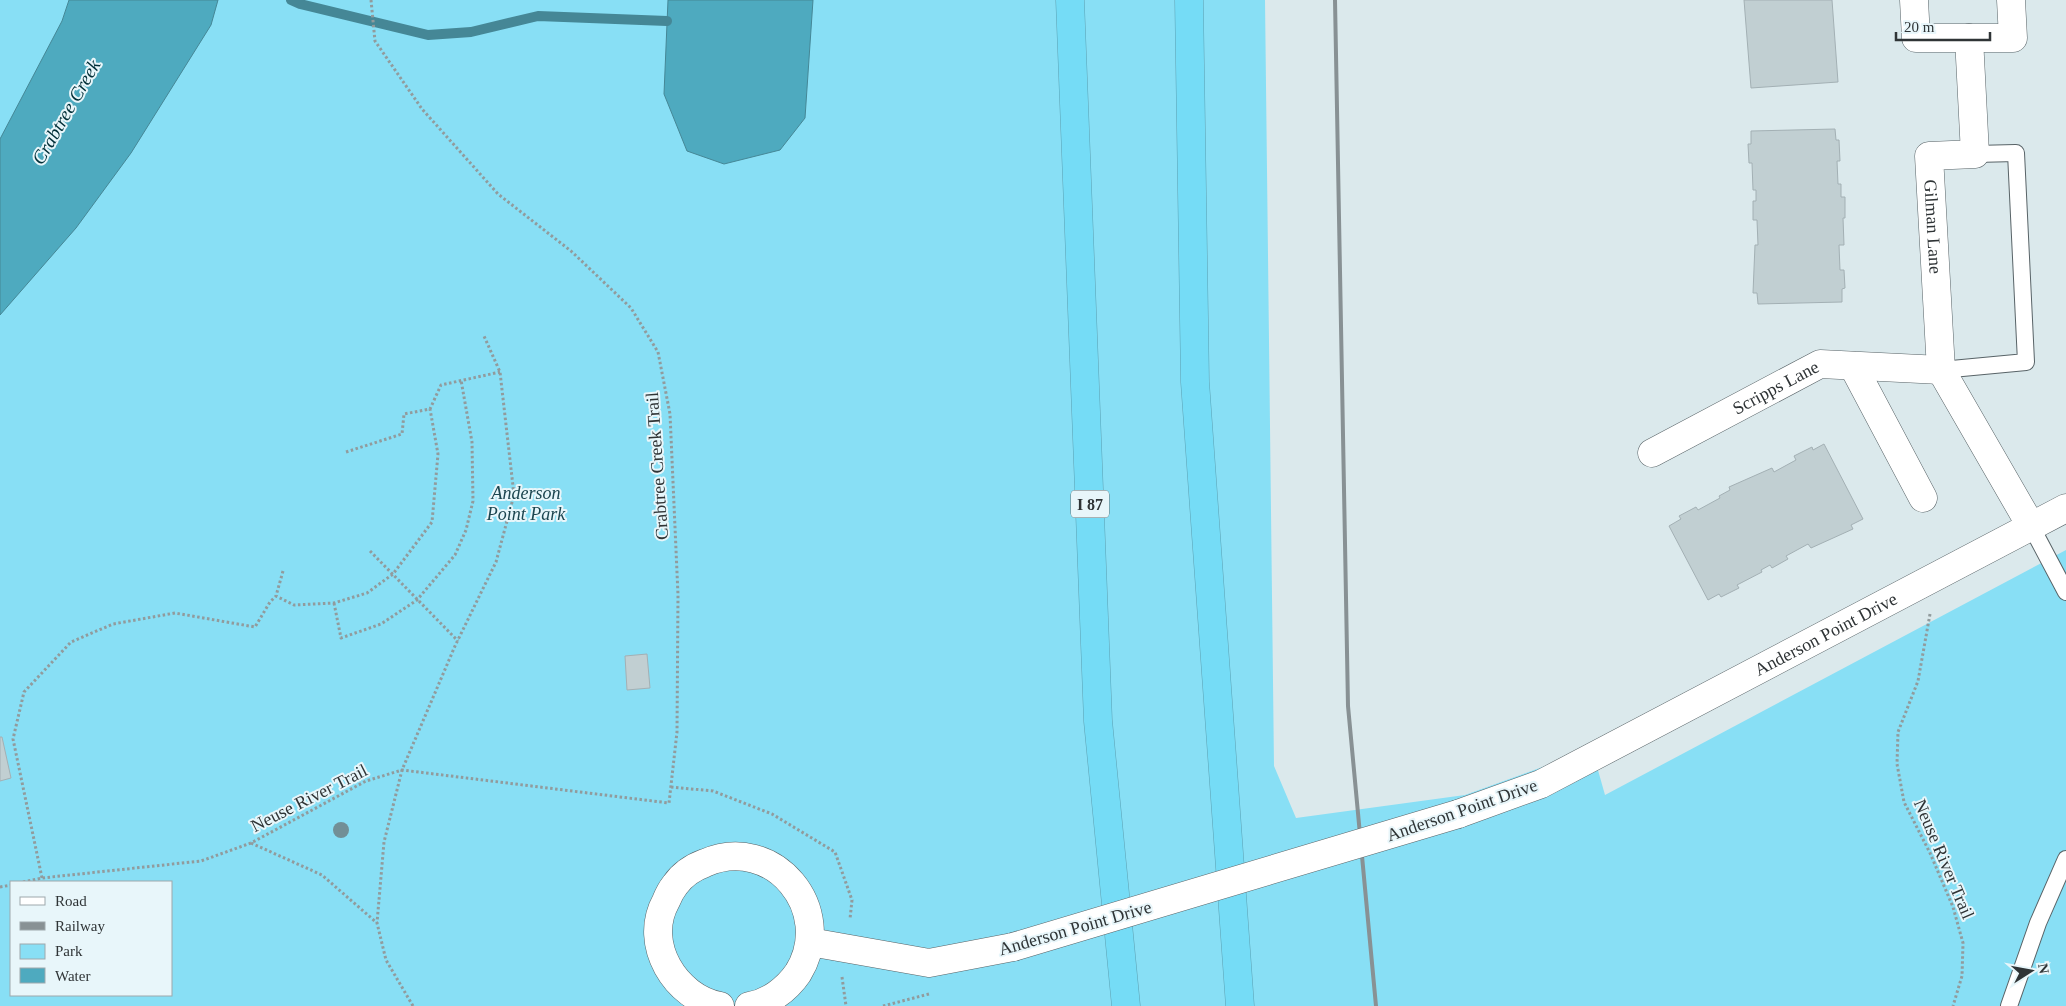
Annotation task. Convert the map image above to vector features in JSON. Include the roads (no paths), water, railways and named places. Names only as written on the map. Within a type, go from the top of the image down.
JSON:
[{"type":"highway","name":"I 87","points":[[1070,0],[1098,721],[1126,1006]]},
{"type":"highway","points":[[1188,0],[1195,382],[1240,1006]]},
{"type":"street","points":[[1914,0],[1916,38],[2013,38],[2011,0]]},
{"type":"street","points":[[1970,38],[1975,154]]},
{"type":"street","name":"Gilman Lane","points":[[1975,154],[1929,156],[1941,370],[2031,526]]},
{"type":"street","name":"Scripps Lane","points":[[1652,454],[1820,364],[1941,370]]},
{"type":"street","points":[[1853,366],[1923,498]]},
{"type":"street","name":"Anderson Point Drive","points":[[810,942],[928,963],[1013,947],[1458,814],[1541,784],[2066,508]]},
{"type":"street","points":[[720,1006],[710,1004],[690,993],[672,976],[662,954],[658,929],[663,905],[675,884],[694,867],[716,858],[741,856],[765,862],[785,875],[801,894],[809,918],[810,942],[804,963],[793,981],[777,995],[750,1006]]},
{"type":"lane","points":[[1941,370],[2026,362],[2016,153],[1975,154]]},
{"type":"lane","points":[[2031,526],[2066,592]]},
{"type":"lane","points":[[2009,1006],[2038,923],[2066,859]]},
{"type":"water","name":"Crabtree Creek","points":[[69,0],[218,0],[211,25],[131,153],[76,228],[0,315],[0,139],[62,21]]},
{"type":"water","points":[[668,0],[813,0],[805,118],[780,150],[724,164],[687,151],[664,94]]},
{"type":"waterway","points":[[291,0],[300,4],[428,35],[471,32],[538,16],[667,21]]},
{"type":"railway","points":[[1335,0],[1348,706],[1376,1006]]},
{"type":"park label","name":"Anderson Point Park","points":[[526,503]]}]
